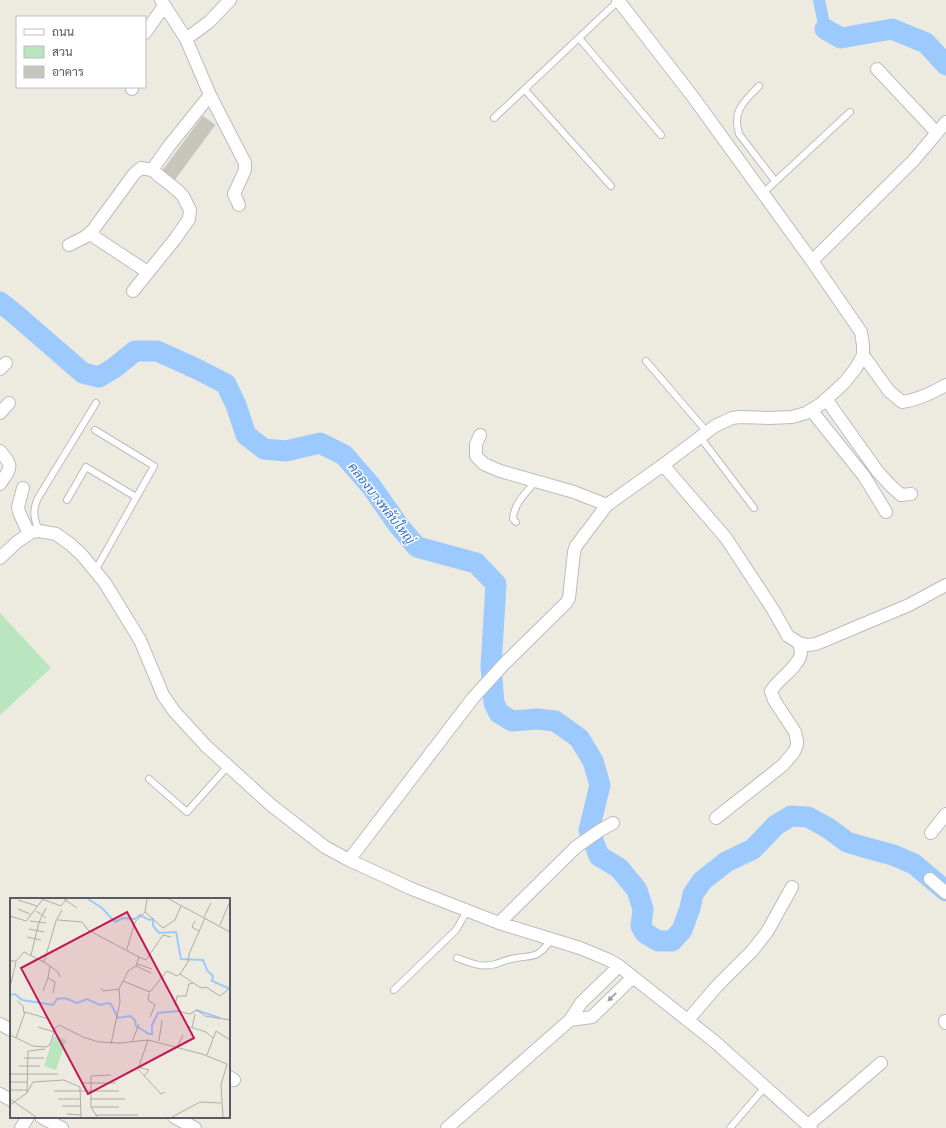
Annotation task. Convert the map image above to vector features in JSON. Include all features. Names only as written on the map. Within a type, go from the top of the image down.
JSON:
[{"type":"street","points":[[186,39],[209,22],[230,0]]},
{"type":"street","points":[[349,860],[473,698],[504,664],[566,603],[569,598],[576,546],[607,505],[715,426],[732,418],[792,417],[806,413],[821,404],[844,382],[856,368],[863,355],[861,332],[812,261],[693,97],[618,0]]},
{"type":"street","points":[[146,31],[163,3],[186,39],[210,95],[245,163],[245,170],[234,194],[239,205]]},
{"type":"street","points":[[877,69],[937,133]]},
{"type":"street","points":[[152,170],[169,146],[210,95]]},
{"type":"street","points":[[812,261],[914,160],[946,122]]},
{"type":"street","points":[[69,244],[90,234],[134,174],[141,168],[152,170],[183,196],[190,210],[189,219],[175,239],[133,291]]},
{"type":"street","points":[[90,234],[142,269]]},
{"type":"street","points":[[863,355],[889,391],[902,402],[913,401],[946,385]]},
{"type":"street","points":[[826,399],[878,472],[901,495],[911,494]]},
{"type":"street","points":[[0,413],[9,403]]},
{"type":"street","points":[[811,410],[864,476],[886,512]]},
{"type":"street","points":[[480,435],[476,444],[476,456],[484,464],[500,471],[574,492],[607,505]]},
{"type":"street","points":[[0,451],[10,465],[0,484]]},
{"type":"street","points":[[663,465],[726,538],[772,608],[788,636],[800,643],[808,645],[816,644],[909,605],[946,585]]},
{"type":"street","points":[[23,488],[18,506],[19,512],[34,532]]},
{"type":"street","points":[[0,558],[17,542],[34,532],[56,534],[82,555],[105,583],[140,640],[163,695],[174,711],[206,746],[271,805],[325,847],[412,890],[499,923],[580,948],[614,963],[714,1041],[809,1126],[881,1063]]},
{"type":"street","points":[[716,818],[783,765],[794,752],[797,745],[795,732],[774,700],[771,691],[774,685],[798,661],[801,652],[800,643]]},
{"type":"street","points":[[931,833],[946,814]]},
{"type":"street","points":[[499,923],[576,847],[598,831],[613,823]]},
{"type":"street","points":[[930,879],[946,893]]},
{"type":"street","points":[[688,1020],[717,986],[752,951],[767,932],[792,887]]},
{"type":"street","points":[[451,1127],[570,1020],[581,1002],[614,963]]},
{"type":"street","points":[[570,1020],[592,1017],[633,977]]},
{"type":"street","points":[[0,1024],[10,1029]]},
{"type":"street","points":[[0,1094],[10,1099]]},
{"type":"street","points":[[21,1128],[27,1118]]},
{"type":"street","points":[[43,1118],[62,1128]]},
{"type":"street","points":[[176,1118],[195,1128]]},
{"type":"lane","points":[[494,118],[618,0]]},
{"type":"lane","points":[[579,38],[661,135]]},
{"type":"lane","points":[[760,86],[741,105],[738,112],[736,125],[739,134],[775,181]]},
{"type":"lane","points":[[525,90],[611,186]]},
{"type":"lane","points":[[763,193],[850,112]]},
{"type":"lane","points":[[646,361],[703,435],[754,508]]},
{"type":"lane","points":[[34,532],[35,522],[33,513],[38,498],[96,403]]},
{"type":"lane","points":[[94,571],[154,466],[95,430]]},
{"type":"lane","points":[[67,500],[86,467],[136,496]]},
{"type":"lane","points":[[516,522],[513,519],[513,514],[517,503],[536,481]]},
{"type":"lane","points":[[150,779],[187,812],[228,766]]},
{"type":"lane","points":[[394,990],[456,930],[466,910]]},
{"type":"lane","points":[[457,958],[478,966],[491,965],[511,959],[536,955],[543,950],[551,940]]},
{"type":"lane","points":[[730,1128],[765,1087]]},
{"type":"green space","points":[[0,613],[51,668],[0,715]]},
{"type":"building","points":[[203,116],[215,125],[173,182],[161,173]]},
{"type":"waterway","points":[[819,0],[825,29]]},
{"type":"waterway","points":[[825,29],[841,38],[892,29],[926,43],[946,65]]},
{"type":"waterway","name":"คลองบางพลับใหญ่","points":[[0,302],[83,373],[99,377],[114,368],[135,351],[157,351],[226,384],[236,405],[246,435],[264,449],[286,451],[320,443],[344,455],[371,486],[399,526],[417,547],[476,563],[496,584],[491,667],[494,703],[499,713],[512,721],[537,719],[555,721],[579,738],[593,761],[600,785],[589,830],[599,856],[619,868],[637,890],[643,909],[641,926],[645,933],[658,941],[672,941],[682,930],[690,908],[693,894],[702,881],[726,862],[753,849],[776,825],[791,816],[808,817],[828,828],[847,842],[893,855],[914,864],[946,891]]}]
